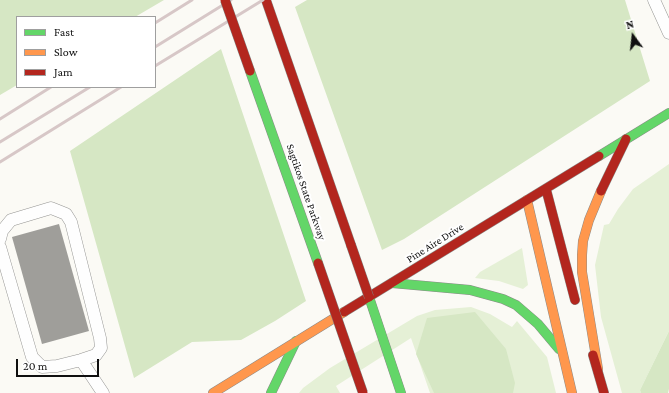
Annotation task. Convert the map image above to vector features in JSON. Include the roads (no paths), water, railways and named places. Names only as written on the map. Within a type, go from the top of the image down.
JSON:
[{"type":"main road","name":"Sagtikos State Parkway","points":[[225,0],[363,393]]},
{"type":"main road","points":[[266,0],[400,390]]},
{"type":"main road","name":"Pine Aire Drive","points":[[214,393],[669,113]]},
{"type":"main road","points":[[604,393],[598,369],[582,272],[583,241],[588,220],[593,208],[626,139]]},
{"type":"main road","points":[[546,189],[579,313],[598,369]]},
{"type":"main road","points":[[527,200],[572,393]]},
{"type":"main road","points":[[392,283],[470,290],[503,299],[516,305],[538,324],[563,354]]},
{"type":"main road","points":[[271,393],[296,342]]},
{"type":"lane","points":[[654,0],[669,33]]},
{"type":"lane","points":[[0,240],[2,231],[11,220],[51,208],[66,214],[71,222],[100,338],[101,348],[96,355],[57,366],[42,367],[32,357],[0,247]]},
{"type":"lane","points":[[81,360],[103,393]]},
{"type":"railway","points":[[156,22],[192,0]]},
{"type":"railway","points":[[156,46],[231,0]]},
{"type":"railway","points":[[156,65],[263,0]]},
{"type":"railway","points":[[0,119],[49,88]]},
{"type":"railway","points":[[0,142],[88,88]]},
{"type":"railway","points":[[0,162],[119,88]]}]
